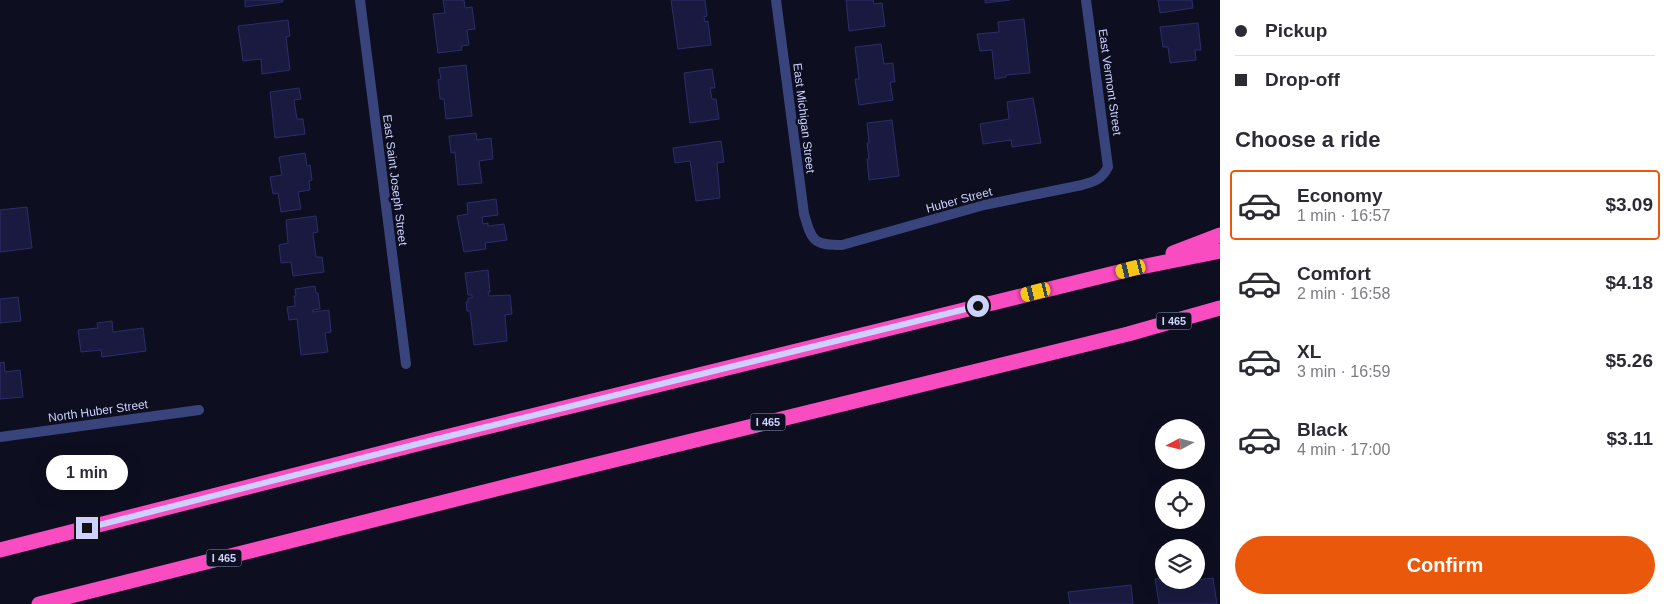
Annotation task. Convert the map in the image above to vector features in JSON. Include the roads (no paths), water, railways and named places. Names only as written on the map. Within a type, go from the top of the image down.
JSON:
[{"type":"highway","points":[[1131,269],[1220,236]]},
{"type":"highway","points":[[0,550],[429,441],[1131,269],[1220,251]]},
{"type":"highway","name":"I 465","points":[[39,604],[1128,334],[1220,308]]},
{"type":"highway","points":[[1128,334],[1220,319]]},
{"type":"street","name":"East Saint Joseph Street","points":[[360,0],[406,364]]},
{"type":"street","name":"East Michigan Street","points":[[776,0],[804,214],[813,237]]},
{"type":"street","name":"East Vermont Street","points":[[1086,0],[1108,166]]},
{"type":"street","name":"Huber Street","points":[[813,237],[823,245],[842,244],[984,205],[1082,185],[1098,180],[1108,166]]},
{"type":"street","name":"North Huber Street","points":[[0,437],[199,410]]}]
